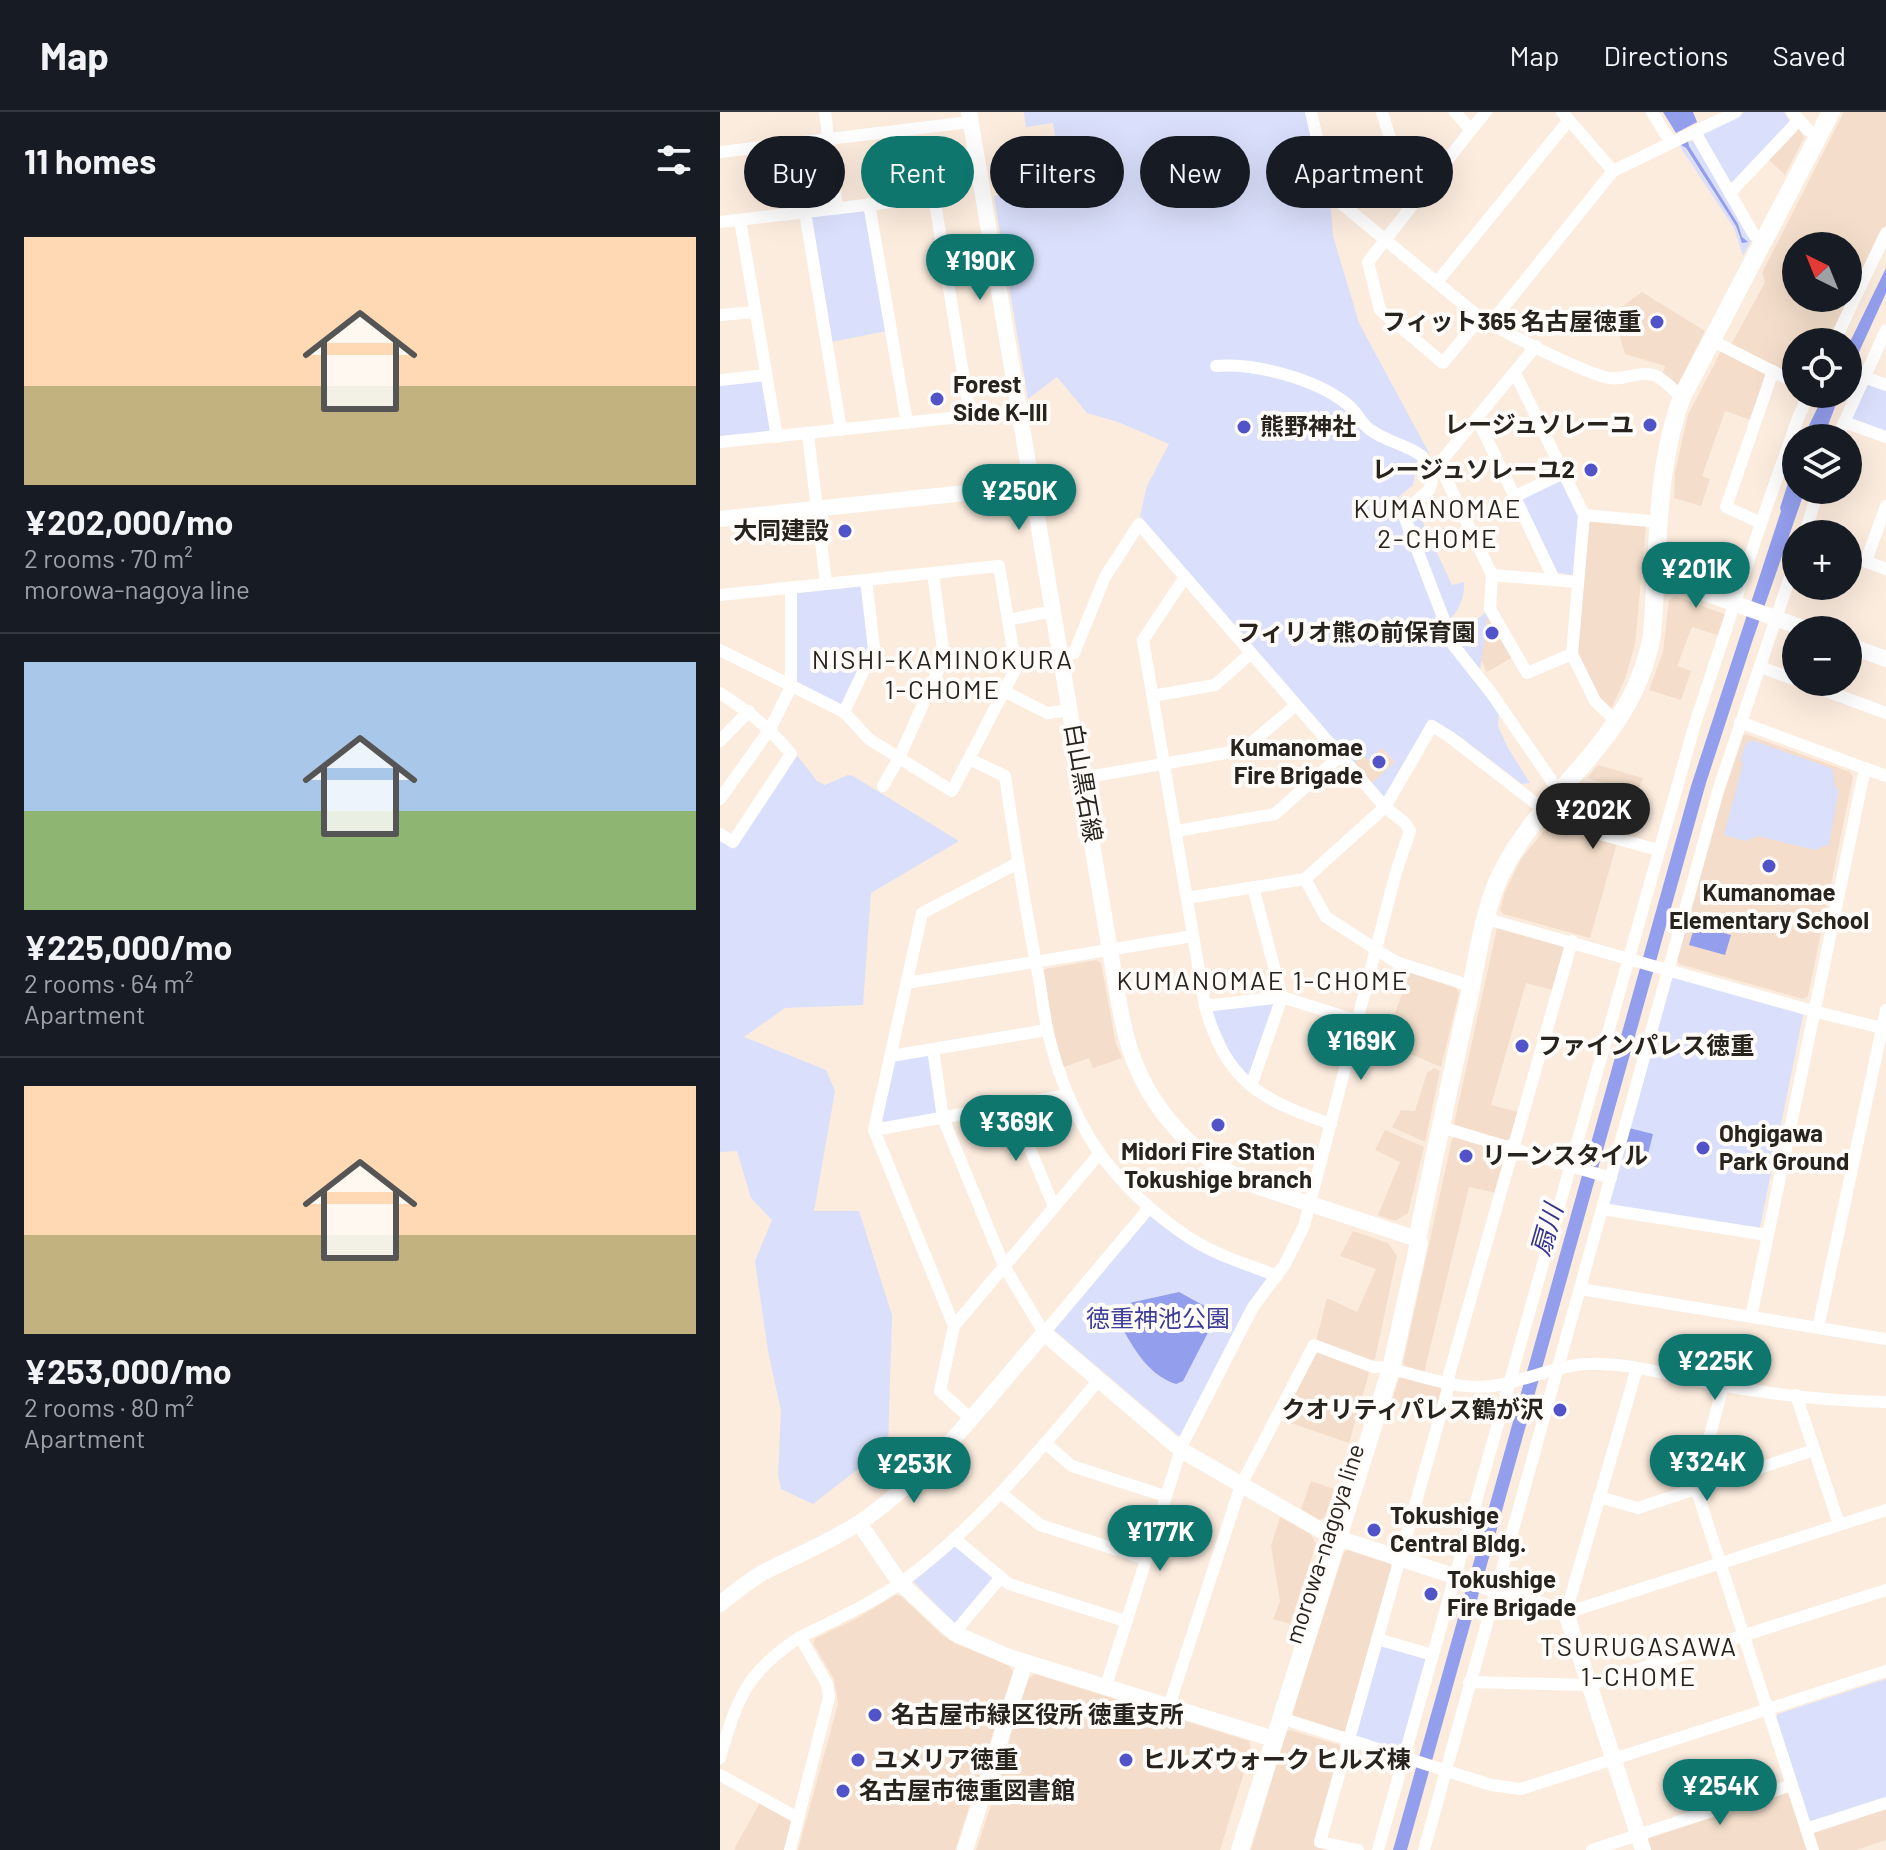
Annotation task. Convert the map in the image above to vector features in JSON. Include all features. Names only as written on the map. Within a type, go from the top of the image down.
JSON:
[{"type":"main road","name":"morowa-nagoya line","points":[[1240,1850],[1386,1368],[1411,1242],[1417,1239],[1471,986],[1498,882],[1527,830],[1618,723],[1632,697],[1652,635],[1667,445],[1682,397],[1831,112]]},
{"type":"main road","name":"morowa-nagoya line","points":[[1231,1850],[1264,1736],[1334,1537]]},
{"type":"street","points":[[825,112],[829,136]]},
{"type":"street","points":[[1311,112],[1328,186],[1337,200],[1485,321],[1611,379],[1643,374],[1656,376],[1682,397]]},
{"type":"street","points":[[1382,112],[1389,136]]},
{"type":"street","points":[[1455,112],[1471,130]]},
{"type":"street","points":[[1453,153],[1486,112]]},
{"type":"street","points":[[1652,112],[1671,143]]},
{"type":"street","points":[[1410,208],[1368,262],[1380,310],[1443,363],[1485,321],[1613,171],[1736,112]]},
{"type":"street","points":[[1437,282],[1565,116],[1613,171]]},
{"type":"street","points":[[1730,193],[1796,116],[1808,130],[1819,136]]},
{"type":"street","points":[[845,136],[969,117]]},
{"type":"street","name":"白山黒石線","points":[[969,117],[1110,951],[1128,1042],[1143,1081],[1157,1107],[1198,1151],[1232,1176],[1417,1239]]},
{"type":"street","points":[[1695,132],[1754,235],[1765,241]]},
{"type":"street","points":[[720,152],[744,149]]},
{"type":"street","points":[[720,222],[831,208]]},
{"type":"street","points":[[870,208],[907,423]]},
{"type":"street","points":[[720,442],[970,416],[936,208]]},
{"type":"street","points":[[805,212],[841,430]]},
{"type":"street","points":[[740,220],[777,437]]},
{"type":"street","points":[[1841,328],[1886,233]]},
{"type":"street","points":[[720,315],[755,312]]},
{"type":"street","points":[[1886,330],[1844,422],[1886,437]]},
{"type":"street","points":[[1713,341],[1782,376]]},
{"type":"street","points":[[1536,346],[1439,464],[1492,575],[1490,609],[1527,673],[1572,654]]},
{"type":"street","points":[[1216,366],[1292,376],[1329,392],[1357,411],[1365,427],[1422,456],[1432,482],[1429,490],[1403,513],[1451,638],[1560,793]]},
{"type":"street","points":[[1761,523],[1726,507],[1773,371]]},
{"type":"street","points":[[1515,373],[1584,515],[1572,654],[1595,701],[1618,723]]},
{"type":"street","points":[[720,380],[766,375]]},
{"type":"street","points":[[1864,377],[1886,385]]},
{"type":"street","points":[[1378,1850],[1410,1759],[1433,1655],[1460,1579],[1509,1382],[1576,1167],[1634,960],[1658,850],[1694,727],[1741,605],[1761,523],[1803,408]]},
{"type":"street","points":[[1477,418],[1554,579]]},
{"type":"street","points":[[808,435],[826,583]]},
{"type":"street","points":[[1516,496],[1563,473]]},
{"type":"street","points":[[720,519],[1031,486]]},
{"type":"street","points":[[1866,561],[1886,506]]},
{"type":"street","points":[[1584,515],[1660,522]]},
{"type":"street","points":[[1061,655],[1074,653],[1105,577],[1139,524],[1295,706],[1410,831],[1396,872],[1304,1226],[1277,1276],[1253,1307],[1181,1450],[1106,1686]]},
{"type":"street","points":[[1862,560],[1886,569]]},
{"type":"street","points":[[720,595],[999,566],[1016,668],[952,791],[869,739],[844,712],[720,650]]},
{"type":"street","points":[[883,786],[899,758],[944,657],[933,573]]},
{"type":"street","points":[[1492,575],[1577,582]]},
{"type":"street","points":[[1658,576],[1782,621]]},
{"type":"street","points":[[1185,577],[1143,640],[1205,1006],[1221,1050],[1251,1086],[1284,1108],[1331,1124]]},
{"type":"street","points":[[844,712],[874,649],[866,580]]},
{"type":"street","points":[[720,799],[770,729],[791,687],[791,587]]},
{"type":"street","points":[[1424,1850],[1438,1768],[1469,1682],[1490,1588],[1558,1371],[1602,1209],[1606,1176],[1664,968],[1760,667],[1769,616],[1782,589]]},
{"type":"street","points":[[1008,620],[1053,611]]},
{"type":"street","points":[[1862,650],[1886,659]]},
{"type":"street","points":[[1152,696],[1215,685],[1250,654]]},
{"type":"street","points":[[1760,667],[1782,675]]},
{"type":"street","points":[[1004,691],[1047,713],[1070,710]]},
{"type":"street","points":[[720,834],[733,842],[791,754],[770,729],[749,711],[721,695]]},
{"type":"street","points":[[1840,696],[1886,713]]},
{"type":"street","points":[[1082,778],[1243,750],[1295,706]]},
{"type":"street","points":[[720,741],[749,711]]},
{"type":"street","points":[[1740,722],[1886,776]]},
{"type":"street","points":[[1187,898],[1305,879],[1385,807],[1432,726],[1450,737],[1541,814],[1658,850]]},
{"type":"street","points":[[1176,831],[1275,814],[1340,756]]},
{"type":"street","points":[[969,759],[1005,776],[1047,1030],[1067,1095],[1099,1154],[1123,1184],[1190,1239],[1277,1276]]},
{"type":"street","points":[[1751,1317],[1865,768]]},
{"type":"street","points":[[954,1326],[874,1130],[922,913],[1018,863]]},
{"type":"street","points":[[1305,879],[1326,917],[1377,950],[1396,962],[1471,986]]},
{"type":"street","points":[[1251,1086],[1282,997],[1253,887]]},
{"type":"street","points":[[1487,919],[1883,1028]]},
{"type":"street","points":[[906,983],[1193,936]]},
{"type":"street","points":[[1358,1850],[1320,1842],[1572,941]]},
{"type":"street","points":[[1205,1006],[1282,997],[1358,1021]]},
{"type":"street","points":[[1818,1328],[1886,1010]]},
{"type":"street","points":[[891,1056],[1047,1030]]},
{"type":"street","points":[[933,1049],[943,1118],[1004,1266],[1044,1333],[1181,1450],[1334,1537],[1566,1613],[1886,1510]]},
{"type":"street","points":[[874,1130],[1067,1095]]},
{"type":"street","points":[[1012,1105],[1054,1207]]},
{"type":"street","points":[[1441,1127],[1606,1176]]},
{"type":"street","points":[[970,1418],[940,1391],[954,1326],[1099,1154]]},
{"type":"street","points":[[720,1604],[764,1572],[801,1556],[859,1523],[924,1470],[1149,1208]]},
{"type":"street","points":[[1602,1209],[1767,1235]]},
{"type":"street","points":[[1580,1289],[1886,1339]]},
{"type":"street","points":[[1169,1706],[1241,1485],[1314,1345],[1373,1367],[1475,1387],[1523,1379],[1563,1367],[1599,1364],[1637,1368],[1723,1386],[1840,1401],[1886,1402]]},
{"type":"street","points":[[1637,1368],[1566,1613],[1640,1843]]},
{"type":"street","points":[[720,1758],[724,1723],[751,1679],[768,1660],[800,1637],[900,1583],[955,1539],[1001,1493],[1098,1381]]},
{"type":"street","points":[[1723,1386],[1696,1488],[1813,1850]]},
{"type":"street","points":[[1796,1395],[1839,1524]]},
{"type":"street","points":[[1045,1443],[1072,1466],[1165,1496]]},
{"type":"street","points":[[1599,1497],[1638,1508],[1814,1450]]},
{"type":"street","points":[[1001,1493],[1040,1525],[1146,1559]]},
{"type":"street","points":[[859,1523],[900,1583],[954,1633],[1025,1662],[1264,1736]]},
{"type":"street","points":[[955,1539],[1009,1584],[1125,1621]]},
{"type":"street","points":[[954,1633],[1001,1577]]},
{"type":"street","points":[[1469,1682],[1589,1685],[1886,1590]]},
{"type":"street","points":[[790,1850],[829,1697],[827,1684],[800,1637]]},
{"type":"street","points":[[1377,1639],[1433,1655]]},
{"type":"street","points":[[965,1850],[1025,1662]]},
{"type":"street","points":[[1281,1718],[1491,1785],[1521,1789],[1886,1671]]},
{"type":"street","points":[[720,1775],[798,1818]]},
{"type":"street","points":[[1592,1850],[1640,1843],[1792,1785]]},
{"type":"street","points":[[1806,1829],[1886,1803]]},
{"type":"shaded area","points":[[1844,112],[1886,112],[1886,225],[1862,275],[1862,232],[1783,232]]},
{"type":"shaded area","points":[[1799,129],[1804,138],[1785,175],[1767,158]]},
{"type":"shaded area","points":[[1782,234],[1782,312],[1844,312],[1837,328],[1782,328],[1782,371],[1731,345],[1765,282],[1762,273]]},
{"type":"shaded area","points":[[1642,292],[1705,331],[1677,386],[1662,375],[1665,366],[1625,354],[1619,334],[1610,335],[1604,330],[1611,315]]},
{"type":"shaded area","points":[[1721,351],[1763,371],[1766,376],[1751,420],[1725,411],[1702,476],[1710,479],[1701,506],[1674,498],[1675,472],[1688,415]]},
{"type":"shaded area","points":[[1590,519],[1646,526],[1635,644],[1625,679],[1610,711],[1598,699],[1576,652],[1585,523]]},
{"type":"shaded area","points":[[1676,596],[1724,614],[1726,619],[1720,636],[1692,627],[1677,666],[1691,671],[1681,700],[1649,690],[1663,652],[1669,600]]},
{"type":"shaded area","name":"フィリオ熊の前保育園","points":[[1488,610],[1513,657],[1487,672],[1481,660]]},
{"type":"shaded area","name":"Kumanomae Elementary School","points":[[1746,734],[1850,772],[1853,777],[1808,996],[1803,999],[1679,964],[1677,959],[1724,788],[1740,737]]},
{"type":"shaded area","points":[[1382,747],[1395,763],[1370,785],[1353,764],[1364,754],[1369,759]]},
{"type":"shaded area","points":[[1598,765],[1643,778],[1637,793],[1587,778]]},
{"type":"shaded area","points":[[1547,827],[1617,843],[1590,938],[1503,914],[1500,910],[1521,859]]},
{"type":"shaded area","points":[[1497,928],[1560,943],[1564,949],[1553,990],[1526,983],[1491,1105],[1518,1112],[1511,1137],[1505,1142],[1457,1129],[1454,1124]]},
{"type":"shaded area","points":[[1096,960],[1101,963],[1116,1044],[1122,1058],[1093,1068],[1089,1058],[1061,1068],[1042,975],[1045,969]]},
{"type":"shaded area","points":[[1410,971],[1455,985],[1459,993],[1441,1067],[1373,1038],[1382,1015],[1393,1019]]},
{"type":"shaded area","points":[[1434,1068],[1440,1071],[1425,1142],[1392,1127],[1401,1110],[1415,1111],[1427,1073]]},
{"type":"shaded area","points":[[1385,1130],[1424,1147],[1408,1213],[1395,1221],[1378,1215],[1400,1162],[1375,1150]]},
{"type":"shaded area","points":[[1456,1136],[1503,1149],[1507,1155],[1496,1193],[1469,1187],[1424,1373],[1406,1369],[1403,1363],[1452,1139]]},
{"type":"shaded area","points":[[1353,1231],[1388,1243],[1397,1256],[1375,1359],[1369,1362],[1316,1341],[1327,1298],[1357,1312],[1376,1269],[1340,1256]]},
{"type":"shaded area","points":[[1317,1350],[1367,1369],[1369,1373],[1349,1443],[1279,1419]]},
{"type":"shaded area","points":[[1400,1376],[1440,1386],[1443,1390],[1437,1409],[1420,1405],[1417,1414],[1390,1407]]},
{"type":"shaded area","points":[[1311,1481],[1334,1489],[1325,1517],[1319,1520],[1301,1509]]},
{"type":"shaded area","points":[[1280,1517],[1311,1534],[1316,1544],[1290,1624],[1273,1619],[1280,1601],[1271,1546]]},
{"type":"shaded area","points":[[1348,1550],[1390,1564],[1392,1568],[1348,1730],[1342,1734],[1295,1718],[1292,1713],[1344,1552]]},
{"type":"shaded area","points":[[895,1595],[901,1596],[956,1644],[1009,1665],[1013,1672],[955,1850],[798,1850],[838,1704],[834,1679],[813,1643],[816,1638],[858,1618]]},
{"type":"shaded area","name":"ヒルズウォーク ヒルズ棟","points":[[1035,1674],[1249,1741],[1251,1750],[1220,1850],[976,1850],[1007,1758],[1012,1725],[1029,1678]]},
{"type":"shaded area","points":[[1290,1730],[1339,1745],[1341,1749],[1314,1845],[1337,1850],[1251,1850],[1286,1732]]},
{"type":"shaded area","points":[[1786,1791],[1790,1794],[1808,1850],[1651,1850],[1647,1840],[1649,1836]]},
{"type":"shaded area","points":[[761,1801],[791,1818],[793,1823],[786,1850],[734,1849]]},
{"type":"shaded area","points":[[1886,1807],[1886,1840],[1856,1850],[1818,1850],[1814,1830]]},
{"type":"green space","points":[[1024,112],[1305,112],[1312,136],[1266,136],[1266,208],[1331,208],[1333,236],[1359,323],[1429,453],[1417,461],[1413,485],[1389,505],[1397,520],[1416,508],[1452,585],[1464,582],[1460,603],[1448,620],[1451,625],[1457,621],[1474,622],[1488,610],[1479,679],[1499,713],[1498,726],[1508,748],[1530,783],[1522,784],[1462,738],[1429,719],[1387,796],[1381,797],[1370,785],[1395,762],[1382,748],[1368,760],[1363,754],[1353,764],[1140,516],[1147,486],[1169,444],[1118,422],[1087,413],[1057,377],[1028,399],[996,208],[1124,208],[1124,136],[1055,136],[1053,123],[1026,127]]},
{"type":"green space","points":[[1745,112],[1784,112],[1791,124],[1736,183],[1729,182],[1703,137],[1704,133]]},
{"type":"green space","points":[[1690,139],[1751,241],[1743,256],[1734,228],[1679,145],[1685,148],[1736,226],[1739,238],[1742,237],[1738,224],[1689,146]]},
{"type":"green space","points":[[861,208],[867,213],[887,331],[831,342],[810,219],[815,214]]},
{"type":"green space","points":[[758,379],[764,382],[772,430],[769,433],[720,438],[720,383]]},
{"type":"green space","points":[[1869,384],[1886,390],[1886,432],[1853,420],[1851,416],[1855,408],[1862,408],[1864,387]]},
{"type":"green space","points":[[1561,480],[1579,516],[1572,575],[1556,572],[1520,500]]},
{"type":"green space","points":[[862,586],[870,646],[843,703],[838,705],[796,681],[797,593]]},
{"type":"green space","points":[[1752,740],[1833,769],[1835,788],[1839,789],[1829,844],[1815,850],[1758,836],[1745,841],[1724,835],[1743,763],[1740,760],[1746,743]]},
{"type":"green space","points":[[796,754],[817,781],[825,785],[848,775],[853,776],[959,841],[871,893],[863,1005],[785,1008],[744,1037],[826,1070],[835,1091],[814,1211],[859,1211],[892,1315],[888,1446],[813,1504],[781,1489],[778,1475],[781,1411],[768,1351],[755,1261],[772,1220],[751,1198],[737,1151],[720,1152],[720,840],[734,849]]},
{"type":"green space","points":[[1676,977],[1801,1011],[1803,1016],[1760,1227],[1757,1229],[1613,1208],[1609,1204],[1670,980]]},
{"type":"green space","points":[[1272,1001],[1274,1006],[1251,1074],[1245,1075],[1234,1062],[1210,1011]]},
{"type":"green space","points":[[928,1054],[937,1113],[885,1123],[880,1118],[893,1063],[897,1059]]},
{"type":"green space","name":"徳重神池公園","points":[[1148,1216],[1267,1279],[1180,1437],[1055,1331],[1054,1326]]},
{"type":"green space","points":[[954,1546],[993,1576],[993,1581],[955,1624],[912,1580]]},
{"type":"green space","points":[[1384,1644],[1425,1656],[1427,1660],[1402,1748],[1397,1749],[1357,1738],[1355,1733],[1380,1647]]},
{"type":"green space","points":[[1886,1679],[1886,1801],[1808,1822],[1775,1719],[1778,1714]]},
{"type":"water","points":[[1663,112],[1693,112],[1697,122],[1676,133]]},
{"type":"water","points":[[1688,140],[1738,224],[1742,237],[1748,242],[1742,243],[1736,226],[1686,148],[1679,144]]},
{"type":"water","points":[[1886,268],[1886,293],[1862,345],[1862,328],[1857,328]]},
{"type":"water","points":[[1817,408],[1835,408],[1828,424],[1810,424]]},
{"type":"water","points":[[1782,502],[1800,504],[1795,520],[1782,520],[1782,556],[1706,783],[1407,1850],[1393,1850],[1691,786]]},
{"type":"water","points":[[1695,925],[1731,935],[1725,955],[1689,945]]},
{"type":"water","points":[[1629,1128],[1653,1134],[1648,1154],[1624,1147]]},
{"type":"water","points":[[1179,1292],[1210,1309],[1214,1321],[1183,1381],[1176,1384],[1147,1365],[1116,1317],[1125,1304]]},
{"type":"place","name":"フィット365 名古屋徳重","points":[[1657,322]]},
{"type":"place","name":"Forest Side K-III","points":[[937,399]]},
{"type":"place","name":"レージュソレーユ","points":[[1650,425]]},
{"type":"place","name":"熊野神社","points":[[1244,427]]},
{"type":"place","name":"レージュソレーユ2","points":[[1591,470]]},
{"type":"place","name":"大同建設","points":[[845,531]]},
{"type":"place","name":"フィリオ熊の前保育園","points":[[1492,633]]},
{"type":"place","name":"Kumanomae Fire Brigade","points":[[1379,762]]},
{"type":"place","name":"Kumanomae Elementary School","points":[[1769,866]]},
{"type":"place","name":"ファインパレス徳重","points":[[1522,1046]]},
{"type":"place","name":"Midori Fire Station Tokushige branch","points":[[1218,1125]]},
{"type":"place","name":"Ohgigawa Park Ground","points":[[1703,1148]]},
{"type":"place","name":"リーンスタイル","points":[[1466,1156]]},
{"type":"place","name":"クオリティパレス鶴が沢","points":[[1560,1410]]},
{"type":"place","name":"Tokushige Central Bldg.","points":[[1374,1530]]},
{"type":"place","name":"Tokushige Fire Brigade","points":[[1431,1594]]},
{"type":"place","name":"名古屋市緑区役所 徳重支所","points":[[875,1715]]},
{"type":"place","name":"ユメリア徳重","points":[[858,1760]]},
{"type":"place","name":"ヒルズウォーク ヒルズ棟","points":[[1126,1760]]},
{"type":"place","name":"名古屋市徳重図書館","points":[[843,1791]]},
{"type":"district","name":"KUMANOMAE 2-CHOME","points":[[1438,524]]},
{"type":"district","name":"NISHI-KAMINOKURA 1-CHOME","points":[[943,675]]},
{"type":"district","name":"KUMANOMAE 1-CHOME","points":[[1263,981]]},
{"type":"district","name":"TSURUGASAWA 1-CHOME","points":[[1639,1662]]},
{"type":"water label","name":"扇川","points":[[1547,1230]]}]
